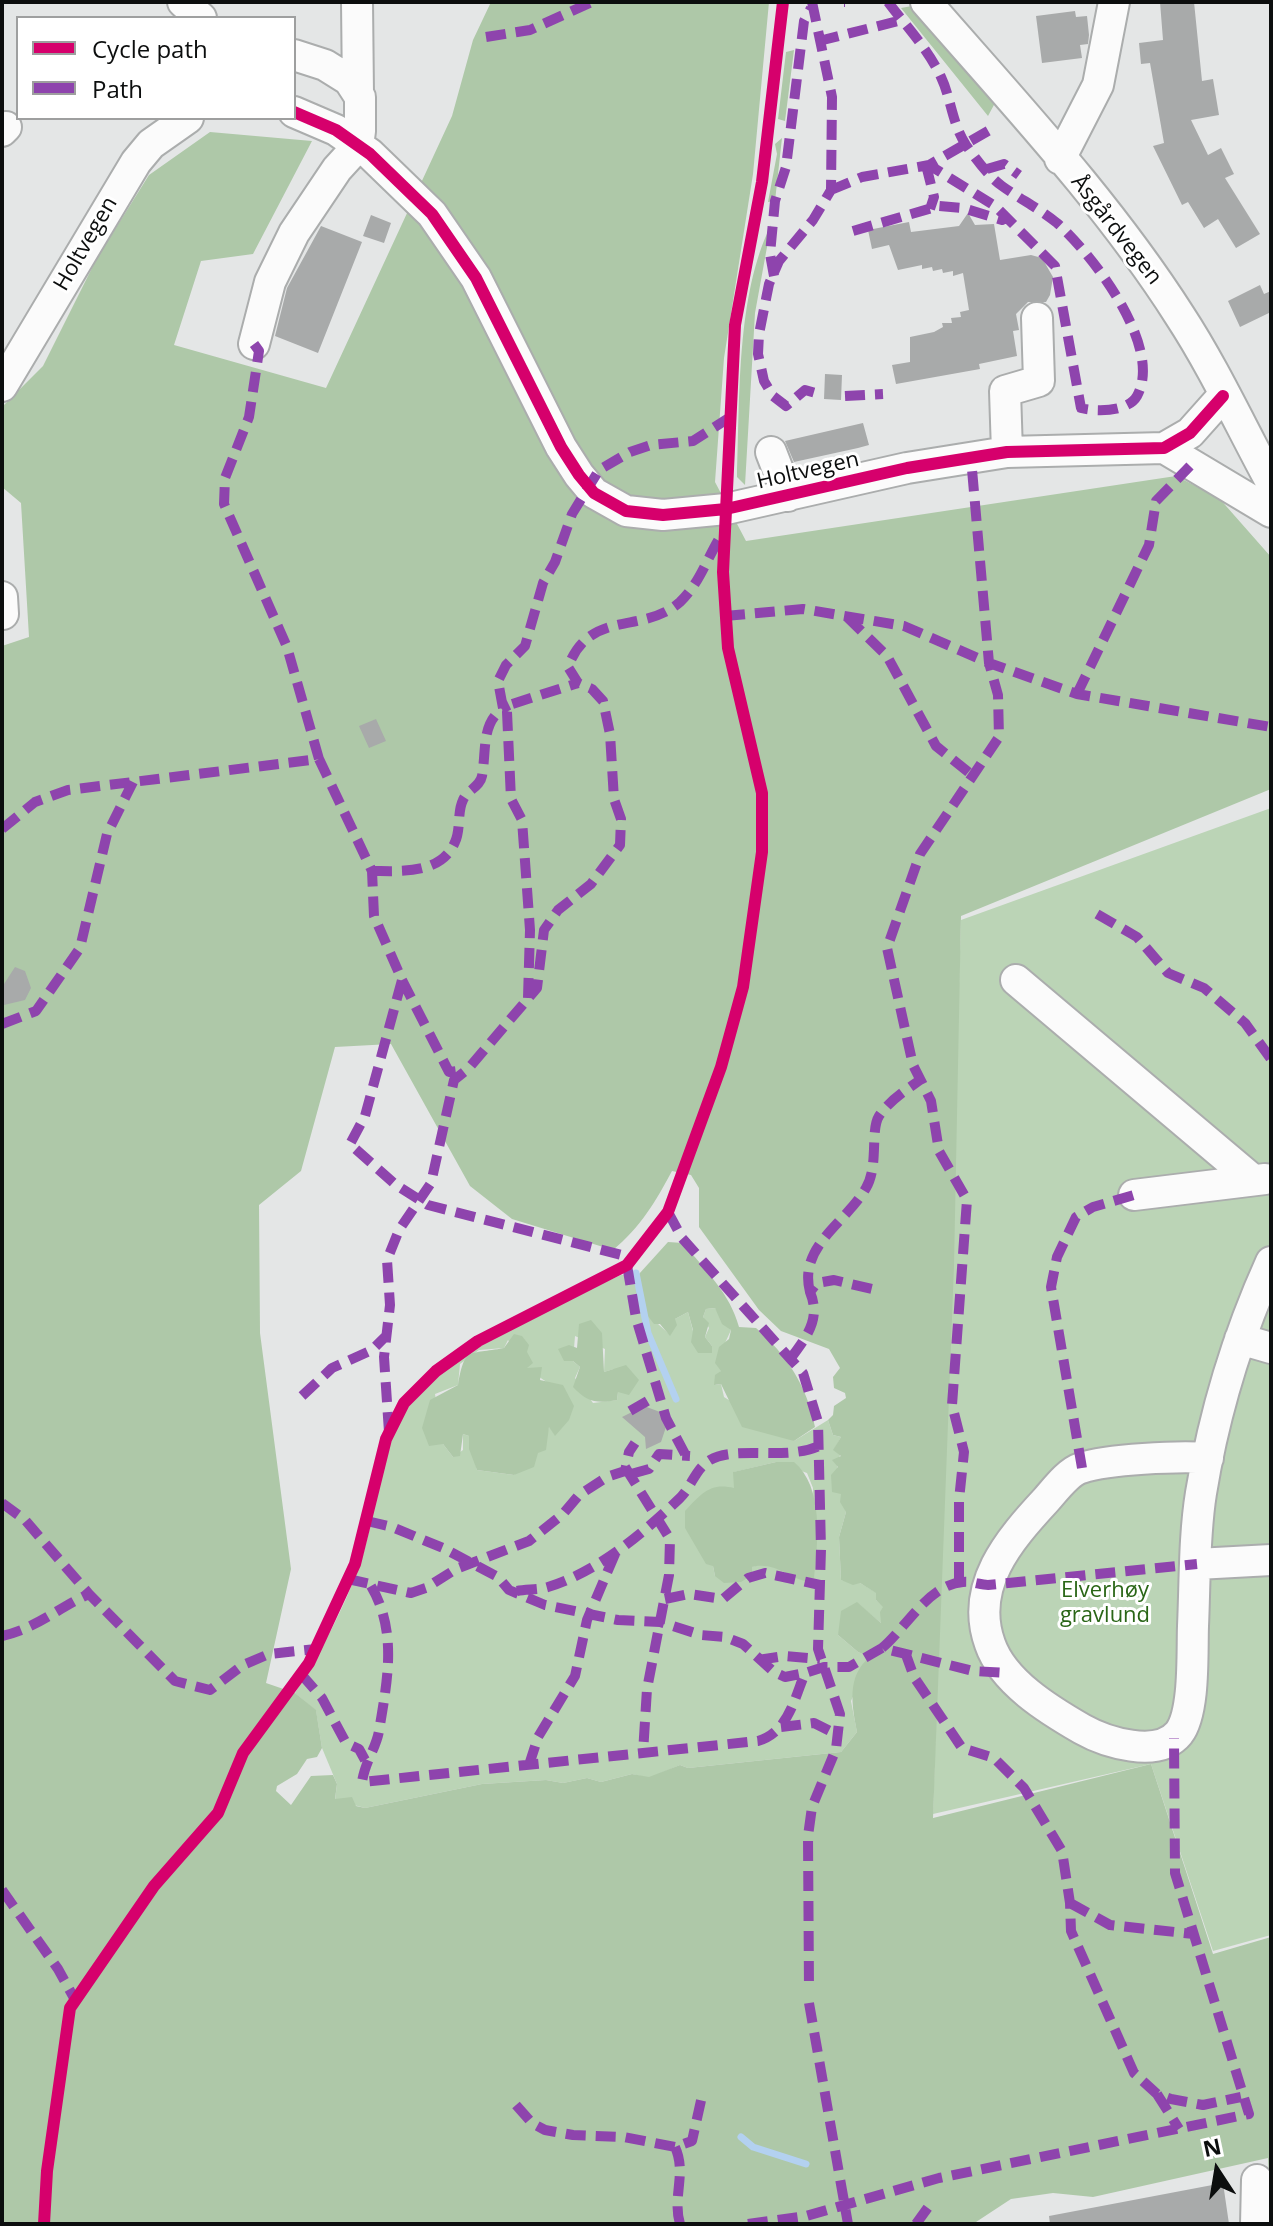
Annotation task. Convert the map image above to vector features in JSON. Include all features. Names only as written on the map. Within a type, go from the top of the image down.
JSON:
[{"type":"street","points":[[183,2],[199,16]]},
{"type":"street","points":[[254,344],[270,282],[294,233],[337,169],[358,146],[361,107],[358,94],[357,2]]},
{"type":"street","name":"Åsgårdvegen","points":[[926,2],[1060,159],[1154,278],[1205,357],[1271,482]]},
{"type":"street","points":[[1060,159],[1098,85],[1114,2]]},
{"type":"street","points":[[296,56],[339,72],[358,94]]},
{"type":"street","name":"Holtvegen","points":[[296,113],[319,121],[358,146],[404,185],[432,214],[497,318],[561,447],[594,493],[626,511],[652,515],[726,509],[907,468],[1007,452],[1164,448]]},
{"type":"street","name":"Holtvegen","points":[[2,386],[136,162],[151,144],[185,120]]},
{"type":"street","points":[[1007,452],[1005,391],[1039,381],[1037,318]]},
{"type":"street","points":[[1223,396],[1190,433],[1164,448],[1271,512]]},
{"type":"street","points":[[771,452],[788,496]]},
{"type":"street","points":[[2,597],[3,614]]},
{"type":"street","points":[[1016,980],[1262,1179]]},
{"type":"street","points":[[1134,1195],[1262,1179]]},
{"type":"street","points":[[1208,1458],[1144,1461],[1077,1470],[1030,1517],[995,1564],[985,1609],[991,1648],[1000,1665],[1019,1684],[1084,1730],[1123,1743],[1154,1746],[1168,1742],[1182,1729],[1188,1704],[1199,1507],[1208,1458],[1240,1339],[1271,1262]]},
{"type":"street","points":[[1240,1339],[1271,1348]]},
{"type":"street","points":[[1197,1564],[1271,1560]]},
{"type":"street","points":[[1256,2224],[1257,2180]]},
{"type":"green space","points":[[491,2],[769,2],[753,174],[724,358],[715,482],[746,541],[1176,476],[1219,498],[1271,557],[1271,789],[961,916],[954,1265],[933,1818],[1151,1764],[1213,1954],[1271,1937],[1271,2224],[1268,2158],[1093,2197],[1053,2193],[1011,2199],[976,2222],[965,2224],[2,2224],[2,646],[29,637],[21,503],[2,487],[2,407],[43,366],[97,258],[149,175],[210,132],[312,141],[253,254],[201,261],[174,345],[326,388],[452,116],[473,40]],"holes":[[[391,1044],[470,1186],[512,1219],[613,1250],[647,1214],[672,1171],[691,1175],[699,1188],[699,1227],[759,1310],[781,1331],[829,1349],[840,1368],[833,1377],[834,1388],[845,1393],[846,1398],[834,1406],[833,1415],[828,1420],[833,1435],[841,1437],[833,1450],[841,1456],[832,1460],[838,1467],[831,1475],[832,1492],[841,1494],[840,1502],[846,1512],[839,1537],[841,1580],[853,1585],[860,1583],[876,1593],[876,1600],[883,1607],[881,1623],[857,1602],[841,1611],[838,1635],[858,1652],[870,1657],[862,1665],[854,1682],[857,1732],[841,1752],[688,1768],[680,1765],[649,1777],[632,1774],[601,1782],[587,1778],[563,1783],[546,1780],[482,1784],[365,1808],[356,1806],[352,1797],[335,1799],[337,1784],[333,1775],[311,1776],[291,1805],[276,1791],[277,1786],[297,1774],[307,1759],[317,1757],[322,1748],[316,1710],[295,1693],[266,1683],[291,1569],[260,1333],[259,1205],[301,1171],[335,1047]]]},
{"type":"green space","points":[[912,6],[995,103],[988,116],[901,8]]},
{"type":"green space","points":[[794,50],[785,121],[778,119],[786,52]]},
{"type":"green space","points":[[782,138],[775,201],[768,202],[777,154],[775,144]]},
{"type":"green space","points":[[771,225],[755,313],[745,485],[737,477],[742,348],[751,283]]},
{"type":"green space","name":"Elverhøy gravlund","points":[[1271,808],[1271,1935],[1213,1951],[1151,1764],[933,1814],[961,920]]},
{"type":"green space","points":[[668,1242],[683,1243],[708,1272],[730,1303],[739,1327],[756,1328],[786,1360],[807,1398],[815,1427],[794,1441],[742,1427],[721,1384],[714,1385],[715,1375],[721,1371],[715,1363],[719,1347],[729,1339],[731,1330],[722,1324],[715,1308],[706,1309],[703,1317],[709,1323],[705,1337],[712,1346],[712,1353],[698,1353],[691,1342],[693,1330],[688,1312],[675,1319],[677,1325],[670,1336],[660,1324],[654,1324],[644,1311],[639,1274]]},
{"type":"green space","points":[[639,1274],[644,1311],[670,1335],[675,1319],[688,1312],[693,1331],[712,1353],[712,1346],[705,1337],[709,1328],[703,1317],[706,1309],[715,1308],[731,1330],[720,1354],[721,1371],[715,1385],[721,1384],[724,1397],[794,1441],[828,1420],[833,1435],[841,1437],[834,1450],[841,1452],[837,1464],[846,1512],[839,1537],[841,1580],[860,1583],[877,1593],[876,1600],[884,1607],[881,1623],[857,1603],[838,1635],[858,1652],[871,1657],[851,1701],[857,1732],[841,1752],[688,1768],[680,1765],[649,1778],[632,1774],[601,1782],[587,1778],[563,1783],[546,1780],[482,1784],[365,1808],[335,1800],[337,1784],[322,1748],[316,1711],[295,1693],[331,1630],[354,1581],[366,1543],[385,1456],[402,1416],[414,1398],[435,1377],[484,1341],[538,1312],[621,1275]],"holes":[[[575,1336],[605,1349],[604,1372],[614,1369],[624,1390],[618,1391],[617,1400],[593,1403],[575,1378],[580,1367],[573,1361]],[[508,1340],[526,1368],[551,1385],[555,1435],[549,1426],[541,1447],[514,1475],[477,1470],[469,1436],[463,1434],[463,1450],[453,1457],[443,1444],[435,1394],[458,1385],[460,1364],[479,1350],[504,1348]],[[776,1462],[807,1473],[813,1488],[814,1578],[786,1575],[779,1568],[763,1564],[715,1576],[713,1566],[734,1488],[734,1472]]]},
{"type":"green space","points":[[591,1320],[602,1333],[604,1372],[626,1365],[639,1380],[629,1395],[618,1392],[617,1400],[593,1401],[578,1392],[573,1387],[580,1367],[573,1361],[564,1361],[558,1349],[569,1345],[577,1348],[579,1324]]},
{"type":"green space","points":[[514,1334],[522,1336],[529,1345],[527,1352],[533,1363],[527,1368],[542,1367],[540,1380],[563,1385],[574,1406],[569,1420],[555,1436],[549,1427],[546,1450],[538,1453],[534,1467],[514,1475],[477,1470],[469,1449],[469,1436],[463,1434],[460,1456],[453,1457],[443,1444],[429,1446],[422,1428],[430,1400],[458,1385],[466,1358],[475,1352],[504,1348]]},
{"type":"green space","points":[[776,1462],[794,1462],[804,1473],[815,1500],[817,1548],[814,1578],[809,1582],[768,1566],[760,1566],[752,1567],[752,1575],[741,1582],[724,1583],[715,1576],[713,1566],[706,1564],[685,1528],[685,1511],[712,1488],[734,1488],[733,1472]]},
{"type":"building","points":[[1160,2],[1194,2],[1202,81],[1213,79],[1219,115],[1191,120],[1208,155],[1221,148],[1234,174],[1225,178],[1260,234],[1236,248],[1218,219],[1204,228],[1188,202],[1182,205],[1153,146],[1164,143],[1150,63],[1141,64],[1139,43],[1163,40]]},
{"type":"building","points":[[1075,11],[1076,17],[1087,16],[1088,44],[1080,45],[1082,58],[1042,63],[1036,16]]},
{"type":"building","points":[[968,213],[975,225],[994,224],[1000,260],[1031,255],[1042,258],[1053,277],[1050,295],[1046,302],[1028,302],[1016,314],[1019,330],[1013,331],[1017,356],[979,364],[980,369],[896,384],[892,365],[910,362],[910,337],[934,332],[943,327],[942,323],[952,323],[951,318],[961,317],[960,312],[969,310],[963,273],[953,276],[953,271],[943,273],[942,269],[933,271],[932,267],[922,269],[922,265],[898,270],[889,245],[872,249],[868,230],[909,222],[911,232],[959,226]]},
{"type":"building","points":[[371,215],[391,223],[384,243],[363,236]]},
{"type":"building","points":[[321,226],[362,242],[318,353],[275,336],[287,288]]},
{"type":"building","points":[[1260,285],[1264,294],[1271,291],[1271,312],[1240,327],[1228,301]]},
{"type":"building","points":[[825,374],[842,375],[841,400],[824,399]]},
{"type":"building","points":[[863,423],[869,445],[858,448],[794,462],[785,441]]},
{"type":"building","points":[[376,719],[386,741],[369,748],[359,726]]},
{"type":"building","points":[[15,967],[25,971],[31,988],[25,1000],[4,1005],[4,984]]},
{"type":"building","points":[[644,1406],[660,1412],[666,1427],[661,1442],[646,1449],[645,1437],[622,1417]]},
{"type":"building","points":[[1223,2183],[1229,2224],[1050,2224],[1049,2216]]},
{"type":"waterway","points":[[636,1273],[648,1333],[676,1399]]},
{"type":"waterway","points":[[741,2137],[753,2147],[806,2164]]},
{"type":"marked path","points":[[486,37],[530,30],[592,2]]},
{"type":"marked path","points":[[812,2],[832,97],[831,190],[813,220],[779,261],[769,284],[758,354],[764,381],[773,396],[786,406],[805,390],[819,394]]},
{"type":"marked path","points":[[888,2],[936,67],[961,137],[978,161],[997,182],[1057,223],[1105,278],[1133,328],[1141,353],[1143,376],[1133,401],[1111,410],[1081,408],[1055,266],[995,206],[929,165]]},
{"type":"marked path","points":[[774,276],[770,254],[775,201],[786,167],[804,21],[811,8]]},
{"type":"marked path","points":[[819,41],[902,20]]},
{"type":"marked path","points":[[831,190],[862,177],[929,165],[995,127]]},
{"type":"marked path","points":[[987,169],[1004,164],[1019,175]]},
{"type":"marked path","points":[[926,165],[934,197],[930,209]]},
{"type":"marked path","points":[[853,231],[939,206],[963,208],[1002,220],[1006,218]]},
{"type":"marked path","points":[[254,344],[259,351],[249,417],[225,478],[224,504],[287,647],[319,759]]},
{"type":"marked path","points":[[845,396],[883,394]]},
{"type":"marked path","points":[[503,708],[498,681],[506,665],[525,646],[543,583],[555,562],[572,514],[599,470],[630,452],[651,445],[693,441],[732,416]]},
{"type":"marked path","points":[[959,1582],[959,1500],[964,1452],[952,1405],[967,1200],[939,1151],[931,1101],[913,1065],[887,948],[920,854],[999,737],[998,695],[989,663],[971,458]]},
{"type":"marked path","points":[[1077,694],[1149,545],[1156,501],[1190,466]]},
{"type":"marked path","points":[[389,1432],[384,1357],[390,1305],[387,1260],[399,1230],[431,1183],[454,1080],[468,1069],[537,988],[544,930],[558,910],[591,884],[620,845],[621,819],[614,799],[610,734],[603,701],[592,689],[578,683],[568,667],[578,649],[603,629],[650,618],[680,602],[697,580],[719,539]]},
{"type":"marked path","points":[[725,616],[803,609],[904,626],[989,663],[1077,694],[1271,727]]},
{"type":"marked path","points":[[847,617],[887,656],[936,746],[972,775]]},
{"type":"marked path","points":[[528,998],[530,930],[522,820],[511,799],[507,712],[509,705],[578,683]]},
{"type":"marked path","points":[[372,871],[419,869],[430,866],[449,853],[457,837],[463,800],[482,776],[489,726],[493,718],[509,705]]},
{"type":"marked path","points":[[2,829],[35,802],[68,790],[319,759],[372,871],[374,916],[402,980],[365,1116],[350,1144],[396,1185],[428,1205],[633,1258]]},
{"type":"marked path","points":[[2,1024],[36,1011],[80,948],[107,834],[133,782]]},
{"type":"marked path","points":[[1097,914],[1137,937],[1168,973],[1204,988],[1245,1023],[1271,1059]]},
{"type":"marked path","points":[[402,980],[449,1072],[464,1070]]},
{"type":"marked path","points":[[810,1292],[808,1276],[817,1248],[857,1201],[870,1179],[879,1116],[920,1080]]},
{"type":"marked path","points":[[1082,1468],[1051,1287],[1057,1257],[1076,1217],[1093,1207],[1134,1195]]},
{"type":"marked path","points":[[668,1212],[682,1238],[803,1373],[818,1422],[821,1549],[818,1649],[840,1714],[836,1749],[812,1807],[808,1836],[809,1989]]},
{"type":"marked path","points":[[627,1265],[636,1318],[666,1418],[685,1454]]},
{"type":"marked path","points":[[791,1358],[811,1327],[814,1311],[810,1292],[817,1283],[834,1280],[872,1289]]},
{"type":"marked path","points":[[302,1396],[332,1368],[372,1350],[386,1336]]},
{"type":"marked path","points":[[630,1411],[656,1396]]},
{"type":"marked path","points":[[348,1579],[411,1593],[426,1588],[456,1569],[529,1541],[563,1514],[579,1495],[607,1477],[625,1471],[629,1452],[635,1443]]},
{"type":"marked path","points":[[517,1591],[544,1588],[567,1580],[619,1550],[680,1498],[710,1460],[733,1454],[792,1452],[819,1446]]},
{"type":"marked path","points":[[631,1474],[649,1469],[659,1454],[690,1456]]},
{"type":"marked path","points":[[625,1467],[670,1539],[669,1575],[647,1689],[643,1753]]},
{"type":"marked path","points":[[2,1503],[25,1520],[89,1594],[175,1681],[210,1690],[243,1665],[269,1654],[316,1649]]},
{"type":"marked path","points":[[367,1521],[392,1527],[443,1548],[498,1577],[509,1590],[545,1605],[618,1620],[660,1622],[701,1635],[725,1637],[743,1644],[774,1672],[785,1677],[805,1673]]},
{"type":"marked path","points":[[529,1765],[538,1737],[575,1676],[587,1620],[615,1554]]},
{"type":"marked path","points":[[882,1648],[929,1598],[951,1585],[966,1582],[988,1585],[1197,1564]]},
{"type":"marked path","points":[[665,1599],[689,1594],[723,1599],[748,1578],[765,1573],[820,1585]]},
{"type":"marked path","points":[[371,1586],[385,1621],[388,1657],[379,1731],[362,1782],[758,1741],[768,1737],[783,1723],[805,1673],[824,1667],[849,1667],[882,1648],[973,1671],[1007,1673]]},
{"type":"marked path","points":[[2,1636],[36,1623],[89,1594]]},
{"type":"marked path","points":[[905,1652],[914,1677],[962,1748],[994,1758],[1024,1788],[1062,1851],[1071,1931],[1134,2073],[1157,2094],[1171,2099],[1203,2105],[1241,2097]]},
{"type":"marked path","points":[[758,1660],[784,1656],[820,1659]]},
{"type":"marked path","points":[[301,1674],[322,1698],[346,1743],[359,1749],[365,1760]]},
{"type":"marked path","points":[[781,1727],[814,1723],[838,1735]]},
{"type":"marked path","points":[[748,2224],[806,2216],[939,2178],[1249,2114],[1175,1873],[1174,1738]]},
{"type":"marked path","points":[[2,1890],[58,1969],[74,1998]]},
{"type":"marked path","points":[[1070,1903],[1110,1925],[1194,1934]]},
{"type":"marked path","points":[[809,2003],[848,2224]]},
{"type":"marked path","points":[[1157,2094],[1179,2129]]},
{"type":"marked path","points":[[516,2105],[532,2123],[545,2130],[573,2135],[624,2137],[675,2147],[692,2141],[702,2096]]},
{"type":"marked path","points":[[675,2147],[680,2166],[680,2224]]},
{"type":"marked path","points":[[916,2224],[929,2206]]},
{"type":"cycle path","points":[[44,2224],[47,2171],[70,2008],[154,1886],[218,1813],[243,1753],[309,1663],[355,1564],[386,1439],[404,1403],[436,1371],[478,1341],[627,1265],[668,1212],[721,1067],[743,987],[762,852],[762,793],[728,648],[723,572],[735,325],[762,182],[783,2]]},
{"type":"cycle path","points":[[296,113],[336,130],[370,154],[432,214],[476,278],[561,447],[579,475],[594,493],[626,511],[663,515],[726,509],[907,468],[1007,452],[1164,448],[1190,433],[1223,396]]}]
